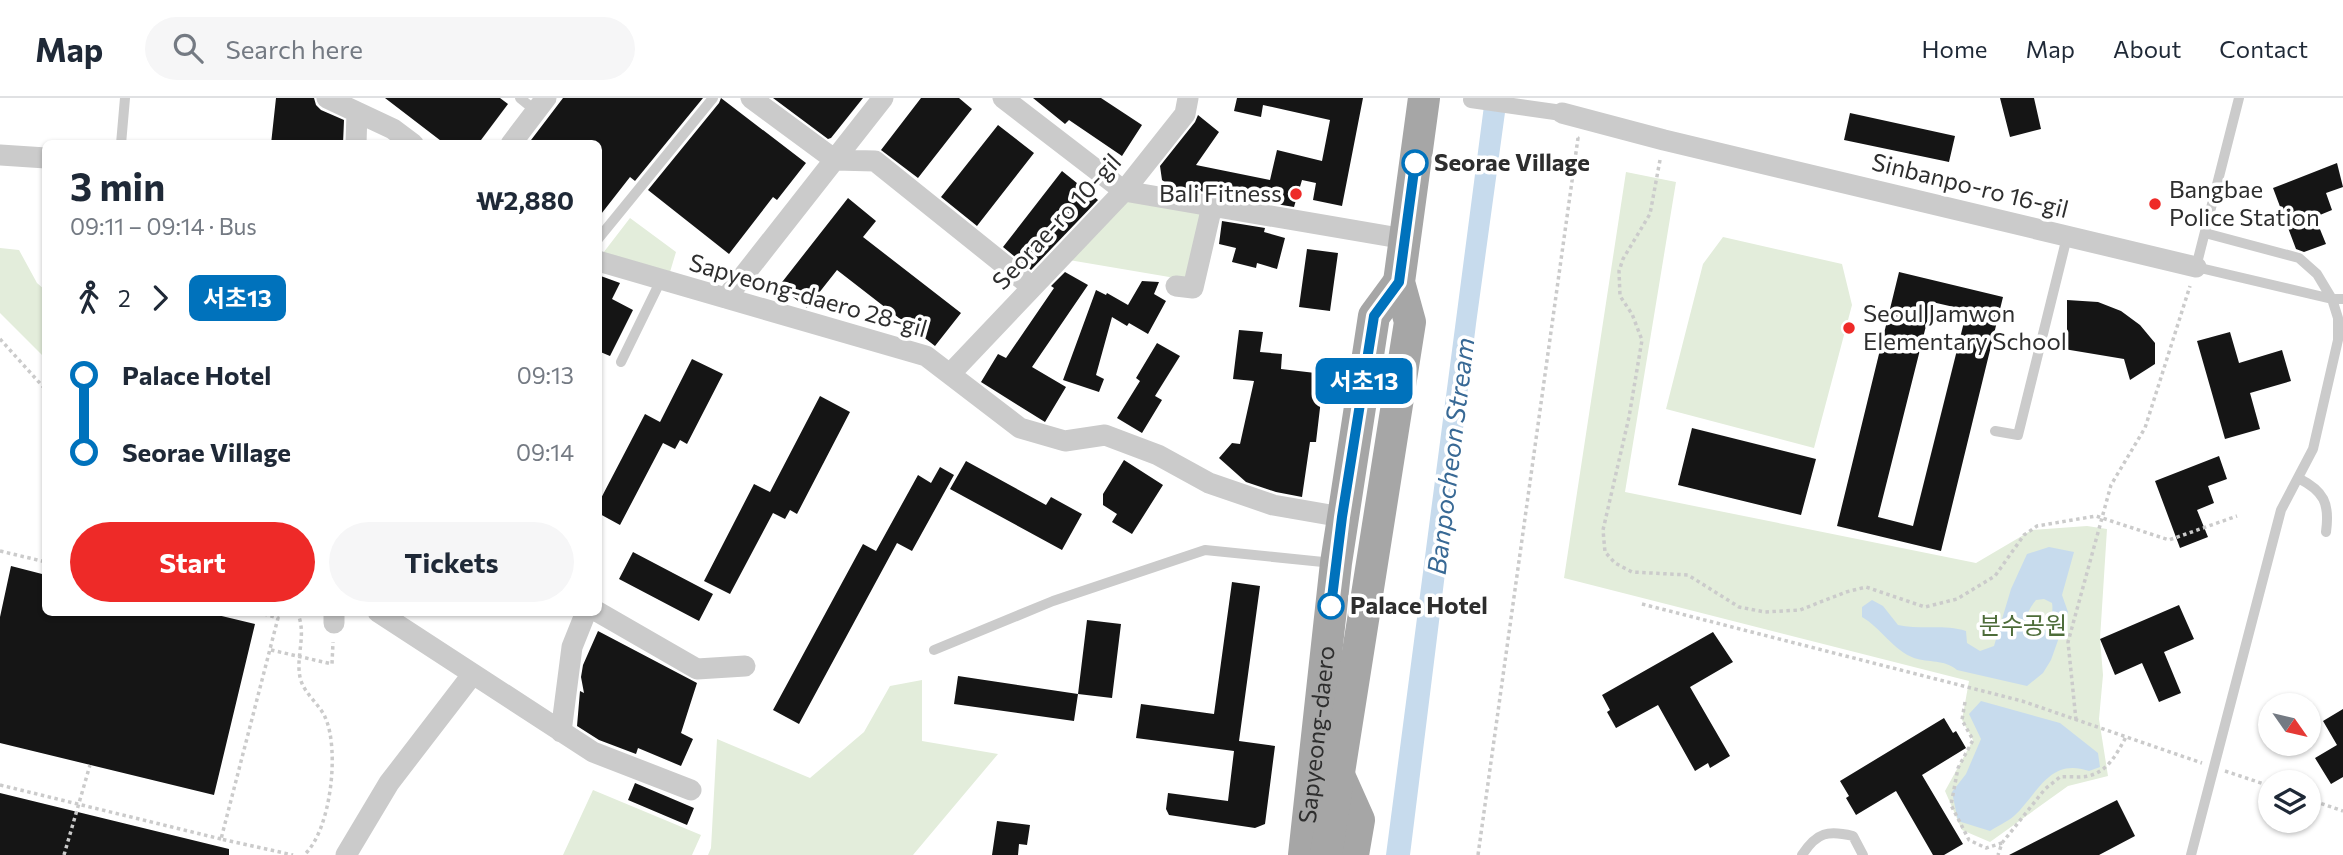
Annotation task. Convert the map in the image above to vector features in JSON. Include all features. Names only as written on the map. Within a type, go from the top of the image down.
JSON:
[{"type":"main road","name":"Sapyeong-daero","points":[[1326,855],[1410,322],[1399,282],[1424,98]]},
{"type":"main road","name":"Sapyeong-daero","points":[[1284,855],[1286,841],[1309,814],[1342,517],[1374,316],[1399,282]]},
{"type":"main road","points":[[1338,772],[1359,820],[1353,855]]},
{"type":"main road","points":[[1304,855],[1309,814]]},
{"type":"street","points":[[327,98],[363,105],[408,140]]},
{"type":"street","points":[[751,98],[835,160],[875,160],[1032,287]]},
{"type":"street","points":[[726,298],[883,98]]},
{"type":"street","name":"Seorae-ro 10-gil","points":[[951,373],[1124,191],[1185,114],[1188,98]]},
{"type":"street","points":[[1010,100],[1124,191],[1405,239]]},
{"type":"street","points":[[1471,100],[1566,114]]},
{"type":"street","points":[[513,140],[534,102]]},
{"type":"street","points":[[357,140],[363,105]]},
{"type":"street","name":"Sinbanpo-ro 16-gil","points":[[1566,114],[1664,140],[2196,267]]},
{"type":"street","points":[[0,155],[42,158]]},
{"type":"street","points":[[1176,286],[1193,288],[1212,206]]},
{"type":"street","name":"Sapyeong-daero 28-gil","points":[[602,262],[926,356],[1020,428],[1065,441],[1105,435],[1158,455],[1209,483],[1273,505],[1342,517]]},
{"type":"street","points":[[602,614],[697,669],[745,666]]},
{"type":"street","points":[[384,616],[593,752],[691,790]]},
{"type":"street","points":[[561,733],[572,647],[584,616]]},
{"type":"street","points":[[346,855],[389,783],[472,675]]},
{"type":"lane","points":[[121,140],[125,98]]},
{"type":"lane","points":[[602,234],[713,98]]},
{"type":"lane","points":[[2239,98],[2196,267],[2338,299]]},
{"type":"lane","points":[[2191,855],[2281,510],[2313,449],[2338,340],[2338,299],[2299,258],[2205,233]]},
{"type":"lane","points":[[1995,430],[2018,435],[2067,237]]},
{"type":"lane","points":[[621,362],[661,280]]},
{"type":"lane","points":[[2298,478],[2313,485],[2324,498],[2329,513],[2326,532]]},
{"type":"lane","points":[[934,650],[1053,601],[1205,550],[1336,563]]},
{"type":"lane","points":[[1802,855],[1811,841],[1832,831],[1853,836],[1863,855]]},
{"type":"path","points":[[1478,855],[1578,138],[1567,136],[1566,114]]},
{"type":"path","points":[[1664,140],[1650,214],[1623,259],[1619,271],[1620,296],[1632,314],[1642,341],[1629,417],[1602,530],[1605,552],[1615,563],[1632,572],[1688,575],[1739,607],[1765,612],[1800,610],[1866,587],[1926,607],[1957,599],[1995,576],[2024,535],[2037,526],[2058,521],[2103,517],[2169,540],[2237,516]]},
{"type":"path","points":[[2076,720],[2068,642],[2111,485],[2146,428],[2196,267]]},
{"type":"path","points":[[0,339],[42,386]]},
{"type":"path","points":[[0,551],[42,561]]},
{"type":"path","points":[[1642,604],[2009,698],[2258,782]]},
{"type":"path","points":[[221,839],[278,618],[271,616]]},
{"type":"path","points":[[299,616],[302,622],[299,656],[301,681],[325,717],[331,753],[328,808],[310,850],[304,855]]},
{"type":"path","points":[[270,650],[332,664]]},
{"type":"path","points":[[1965,702],[1962,720],[1973,740],[1958,768],[1951,805],[1969,840],[1986,848],[2002,843]]},
{"type":"path","points":[[1997,855],[2002,843],[2045,789],[2060,777],[2086,777],[2098,773],[2110,763],[2126,737]]},
{"type":"path","points":[[64,855],[90,765]]},
{"type":"path","points":[[0,785],[293,855]]},
{"type":"path","points":[[2321,803],[2343,811]]},
{"type":"green space","name":"분수공원","points":[[1626,172],[1676,182],[1625,492],[1976,563],[2032,530],[2087,526],[2107,529],[2100,639],[2103,675],[2099,719],[2108,776],[2068,786],[1990,842],[1962,830],[1945,791],[1973,740],[1962,720],[1969,681],[1564,578]]},
{"type":"green space","points":[[1127,200],[1202,212],[1187,280],[1069,260]]},
{"type":"green space","points":[[630,218],[676,252],[670,272],[602,257]]},
{"type":"green space","points":[[1723,237],[1842,264],[1852,305],[1814,448],[1666,409],[1703,264]]},
{"type":"green space","points":[[0,248],[19,250],[42,287],[42,355],[0,313]]},
{"type":"green space","points":[[922,680],[922,741],[998,754],[913,855],[708,855],[711,848],[717,739],[810,778],[864,732],[890,686]]},
{"type":"green space","points":[[593,790],[701,835],[692,855],[563,855]]},
{"type":"water","name":"Banpocheon Stream","points":[[1485,98],[1507,98],[1410,855],[1386,855]]},
{"type":"water","points":[[2049,547],[2074,552],[2062,595],[2068,612],[2051,660],[2043,673],[2027,686],[1914,658],[1900,650],[1862,617],[1862,607],[1872,600],[1883,606],[1898,625],[1958,629],[1966,631],[1967,643],[1980,651],[1994,646],[2011,589],[2027,554]],"holes":[[[2044,599],[2052,603],[2052,617],[2046,628],[2041,636],[2033,635],[2027,622],[2030,609],[2036,600]]]},
{"type":"water","points":[[1981,701],[2060,723],[2098,753],[2100,767],[2089,771],[2064,769],[2054,773],[2014,816],[1990,831],[1958,821],[1952,792],[1966,774],[1981,739],[1969,714]]},
{"type":"building","points":[[276,98],[314,98],[321,110],[344,120],[343,140],[271,140]]},
{"type":"building","points":[[385,98],[500,98],[508,104],[481,140],[440,140]]},
{"type":"building","points":[[563,98],[703,98],[635,181],[630,177],[602,213],[602,140],[531,140]]},
{"type":"building","points":[[721,98],[806,163],[777,200],[773,197],[729,254],[648,190]]},
{"type":"building","points":[[773,98],[863,98],[828,139]]},
{"type":"building","points":[[921,98],[959,98],[972,109],[918,178],[881,150]]},
{"type":"building","points":[[1033,98],[1101,98],[1142,125],[1122,156],[1069,120],[1065,124]]},
{"type":"building","points":[[1237,98],[1363,98],[1342,206],[1313,200],[1316,183],[1302,180],[1294,207],[1170,186],[1162,180],[1160,166],[1198,115],[1219,132],[1196,165],[1270,180],[1277,150],[1322,161],[1330,120],[1263,105],[1261,117],[1234,111]]},
{"type":"building","points":[[2000,98],[2034,98],[2041,129],[2010,137]]},
{"type":"building","points":[[1850,113],[1955,136],[1949,162],[1844,140]]},
{"type":"building","points":[[998,125],[1034,153],[977,226],[941,197]]},
{"type":"building","points":[[2337,163],[2343,187],[2326,193],[2332,210],[2315,217],[2326,244],[2304,252],[2296,249],[2273,188]]},
{"type":"building","points":[[1062,171],[1098,200],[1031,270],[1003,247]]},
{"type":"building","points":[[848,198],[876,221],[863,237],[961,313],[935,346],[837,270],[807,308],[779,286]]},
{"type":"building","points":[[1222,221],[1265,228],[1264,232],[1285,238],[1277,269],[1257,263],[1256,268],[1232,262],[1236,248],[1219,244]]},
{"type":"building","points":[[1307,249],[1338,253],[1330,311],[1299,307]]},
{"type":"building","points":[[1065,272],[1088,285],[1032,367],[1066,387],[1045,422],[981,382],[998,354],[1006,358],[1054,288],[1051,286]]},
{"type":"building","points":[[1899,272],[2003,297],[1941,551],[1837,526]],"holes":[[[1932,302],[1967,310],[1913,526],[1878,517]]]},
{"type":"building","points":[[602,276],[620,283],[612,299],[633,310],[610,356],[602,353]]},
{"type":"building","points":[[1142,281],[1159,282],[1154,294],[1166,301],[1148,334],[1112,317],[1096,375],[1104,379],[1099,392],[1063,380],[1096,290],[1128,305]]},
{"type":"building","points":[[2067,300],[2098,302],[2121,311],[2140,325],[2155,343],[2155,364],[2130,380],[2124,359],[2064,349]]},
{"type":"building","points":[[1239,330],[1263,332],[1260,352],[1282,354],[1281,369],[1324,374],[1316,442],[1310,442],[1302,497],[1246,482],[1219,458],[1232,443],[1240,444],[1254,381],[1233,379]]},
{"type":"building","points":[[2230,332],[2239,363],[2282,350],[2291,381],[2250,393],[2260,429],[2225,439],[2197,341]]},
{"type":"building","points":[[1157,343],[1180,356],[1155,396],[1162,400],[1142,433],[1117,418],[1140,381],[1136,378]]},
{"type":"building","points":[[692,359],[723,374],[687,444],[680,440],[675,449],[663,443],[620,525],[602,515],[602,496],[645,414],[660,422]]},
{"type":"building","points":[[820,396],[850,412],[797,514],[790,510],[785,519],[773,513],[730,594],[704,581],[754,484],[770,492]]},
{"type":"building","points":[[1692,428],[1816,459],[1801,515],[1678,485]]},
{"type":"building","points":[[2219,456],[2227,479],[2208,486],[2214,503],[2197,510],[2208,537],[2180,548],[2155,481]]},
{"type":"building","points":[[1124,460],[1163,485],[1132,534],[1112,522],[1117,514],[1103,505],[1103,494]]},
{"type":"building","points":[[966,461],[1046,505],[1051,497],[1082,514],[1062,550],[950,489]]},
{"type":"building","points":[[940,467],[954,475],[912,551],[897,543],[799,724],[773,710],[863,544],[876,551],[918,475],[931,483]]},
{"type":"building","points":[[633,552],[713,594],[699,621],[619,579]]},
{"type":"building","points":[[11,566],[42,574],[42,616],[222,616],[255,624],[214,795],[0,743],[0,617]]},
{"type":"building","points":[[1232,582],[1260,586],[1239,741],[1275,746],[1265,824],[1255,828],[1169,815],[1166,809],[1168,793],[1228,801],[1234,751],[1136,738],[1141,704],[1214,714]]},
{"type":"building","points":[[2179,605],[2194,639],[2164,652],[2181,693],[2159,702],[2142,663],[2115,675],[2100,639]]},
{"type":"building","points":[[1087,620],[1121,624],[1112,698],[1078,694]]},
{"type":"building","points":[[598,631],[697,683],[681,733],[693,739],[681,766],[638,748],[636,754],[599,740],[577,726],[580,691],[584,693],[581,677],[583,665]]},
{"type":"building","points":[[1713,632],[1733,662],[1690,687],[1730,756],[1710,768],[1708,763],[1695,771],[1658,705],[1616,728],[1602,695]]},
{"type":"building","points":[[958,676],[1078,694],[1074,721],[954,704]]},
{"type":"building","points":[[2343,709],[2343,777],[2331,784],[2315,758],[2337,745],[2323,721]]},
{"type":"building","points":[[1944,718],[1966,748],[1922,775],[1963,844],[1944,855],[1933,855],[1896,791],[1856,815],[1840,781]]},
{"type":"building","points":[[635,783],[694,808],[687,825],[628,800]]},
{"type":"building","points":[[0,793],[229,849],[229,855],[0,855]]},
{"type":"building","points":[[2117,800],[2135,836],[2099,855],[2009,855]]},
{"type":"building","points":[[997,821],[1030,825],[1027,845],[1019,844],[1018,855],[992,855]]},
{"type":"bus line","name":"서초13","points":[[1331,606],[1342,517],[1374,316],[1399,282],[1415,163]]},
{"type":"place","name":"Seorae Village","points":[[1415,163]]},
{"type":"place","name":"Bali Fitness","points":[[1296,194]]},
{"type":"place","name":"Bangbae Police Station","points":[[2155,204]]},
{"type":"place","name":"Seoul Jamwon Elementary School","points":[[1849,328]]},
{"type":"place","name":"Palace Hotel","points":[[1331,606]]}]
